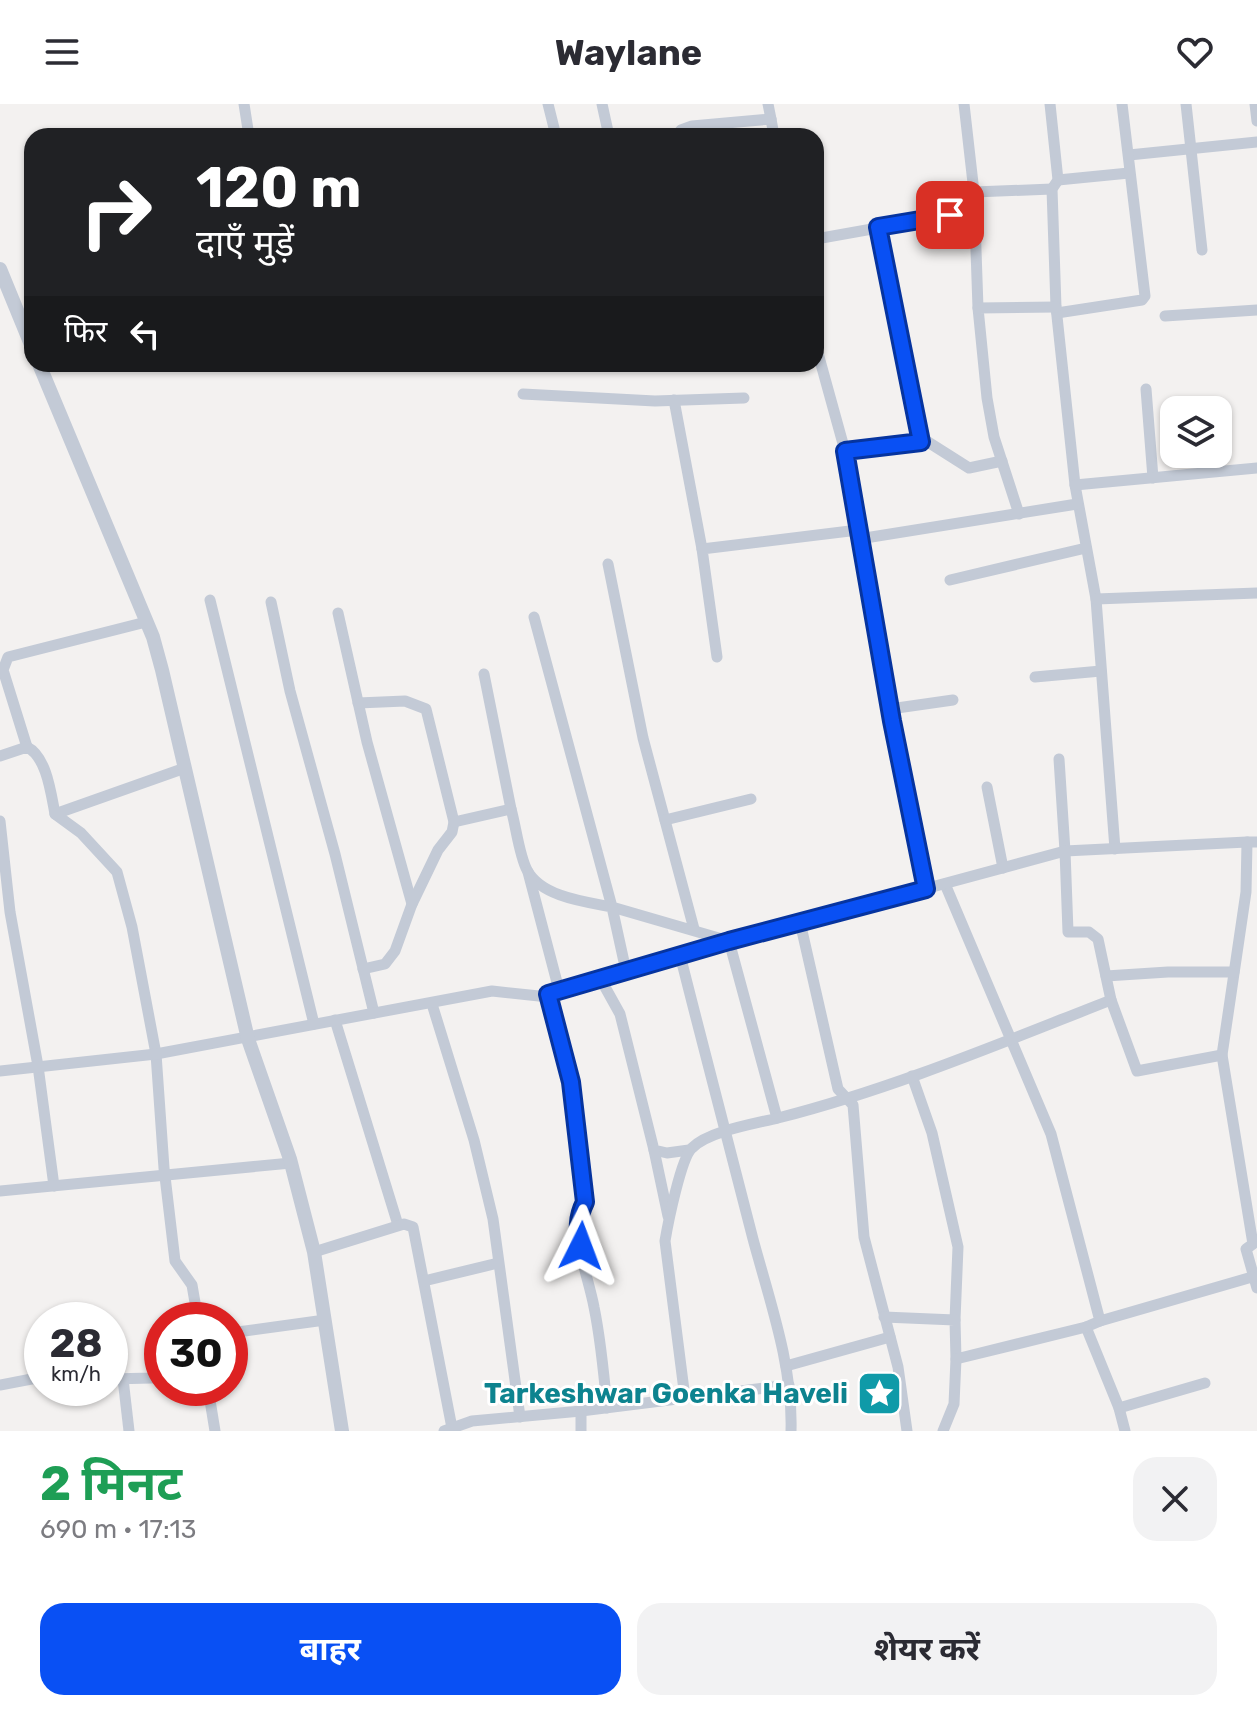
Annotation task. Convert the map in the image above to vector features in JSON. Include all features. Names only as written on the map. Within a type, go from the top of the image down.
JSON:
[{"type":"street","points":[[244,104],[248,128]]},
{"type":"street","points":[[548,104],[554,128]]},
{"type":"street","points":[[602,104],[607,128]]},
{"type":"street","points":[[768,104],[773,128]]},
{"type":"street","points":[[964,104],[974,192],[978,308],[987,398],[994,437],[1019,514]]},
{"type":"street","points":[[1050,104],[1057,310],[1077,504],[1096,599],[1115,849]]},
{"type":"street","points":[[978,308],[1057,310],[1144,298],[1122,104]]},
{"type":"street","points":[[1186,104],[1202,250]]},
{"type":"street","points":[[1255,104],[1257,121]]},
{"type":"street","points":[[686,128],[771,119]]},
{"type":"street","points":[[1129,155],[1257,142]]},
{"type":"street","points":[[974,192],[1055,185],[1129,173]]},
{"type":"street","points":[[824,237],[973,211]]},
{"type":"street","points":[[878,227],[921,442]]},
{"type":"street","points":[[0,269],[24,328]]},
{"type":"street","points":[[1165,316],[1257,310]]},
{"type":"street","points":[[47,372],[162,670],[248,1039],[291,1163],[314,1252],[342,1431]]},
{"type":"street","points":[[823,372],[845,451],[890,709],[926,889]]},
{"type":"street","points":[[1146,389],[1153,478]]},
{"type":"street","points":[[523,394],[674,400],[744,398]]},
{"type":"street","points":[[674,400],[702,549],[717,657]]},
{"type":"street","points":[[845,451],[931,442],[969,468],[1002,461]]},
{"type":"street","points":[[1075,485],[1257,468]]},
{"type":"street","points":[[702,549],[858,535],[1077,504]]},
{"type":"street","points":[[950,580],[1086,548]]},
{"type":"street","points":[[608,564],[643,738],[694,929]]},
{"type":"street","points":[[1096,599],[1257,593]]},
{"type":"street","points":[[210,600],[314,1024]]},
{"type":"street","points":[[271,602],[290,691],[374,1013]]},
{"type":"street","points":[[338,613],[358,703],[412,904]]},
{"type":"street","points":[[534,617],[612,907],[626,971]]},
{"type":"street","points":[[27,747],[3,670],[8,657],[146,622]]},
{"type":"street","points":[[1035,677],[1101,671]]},
{"type":"street","points":[[484,674],[571,1082],[585,1202],[579,1213],[578,1228],[594,1306],[607,1408]]},
{"type":"street","points":[[890,709],[953,700]]},
{"type":"street","points":[[358,703],[405,701],[426,709],[454,822],[452,832],[438,850],[412,904],[395,951],[385,964],[363,969]]},
{"type":"street","points":[[0,756],[27,747],[34,750],[47,779],[55,814],[81,833],[117,872],[132,927],[156,1054],[164,1174],[175,1261],[192,1285],[195,1302]]},
{"type":"street","points":[[1059,759],[1068,932],[1089,932],[1098,939],[1111,1000],[1137,1071],[1222,1055]]},
{"type":"street","points":[[55,814],[185,768]]},
{"type":"street","points":[[987,787],[1003,868]]},
{"type":"street","points":[[665,820],[751,799]]},
{"type":"street","points":[[454,822],[511,809]]},
{"type":"street","points":[[0,821],[4,888],[38,1066],[54,1186]]},
{"type":"street","points":[[0,1071],[156,1054],[492,991],[539,996],[729,941],[1065,851],[1252,842],[1222,1055],[1255,1243],[1246,1249],[1254,1283],[956,1359]]},
{"type":"street","points":[[528,871],[544,887],[576,900],[612,907],[729,941]]},
{"type":"street","points":[[945,884],[1051,1134],[1100,1321]]},
{"type":"street","points":[[800,922],[838,1089],[853,1105],[864,1237],[898,1367],[907,1431]]},
{"type":"street","points":[[729,941],[777,1118]]},
{"type":"street","points":[[680,955],[786,1366],[792,1400],[791,1431]]},
{"type":"street","points":[[1106,976],[1234,972]]},
{"type":"street","points":[[600,978],[620,1014],[668,1218]]},
{"type":"street","points":[[654,1150],[667,1153],[689,1150],[699,1142],[725,1132],[848,1100],[1111,1000]]},
{"type":"street","points":[[432,1004],[474,1140],[493,1219],[520,1417]]},
{"type":"street","points":[[335,1020],[398,1225]]},
{"type":"street","points":[[912,1076],[932,1133],[958,1247],[954,1404],[943,1431]]},
{"type":"street","points":[[685,1398],[665,1241],[668,1218],[689,1150]]},
{"type":"street","points":[[0,1191],[291,1163]]},
{"type":"street","points":[[314,1252],[398,1225],[413,1227],[448,1430],[472,1421],[789,1385]]},
{"type":"street","points":[[424,1281],[498,1263]]},
{"type":"street","points":[[884,1317],[955,1320]]},
{"type":"street","points":[[248,1331],[325,1320]]},
{"type":"street","points":[[1086,1327],[1119,1408],[1125,1431]]},
{"type":"street","points":[[786,1366],[890,1337]]},
{"type":"street","points":[[0,1385],[24,1380]]},
{"type":"street","points":[[1119,1408],[1205,1383]]},
{"type":"street","points":[[123,1406],[129,1431]]},
{"type":"street","points":[[211,1406],[215,1431]]},
{"type":"street","points":[[581,1411],[581,1431]]},
{"type":"place","name":"Tarkeshwar Goenka Haveli","points":[[879,1393]]},
{"type":"route","points":[[581,1246],[579,1213],[585,1202],[575,1109],[548,994],[729,941],[926,889],[892,721],[845,451],[921,442],[878,227],[950,215]]}]
